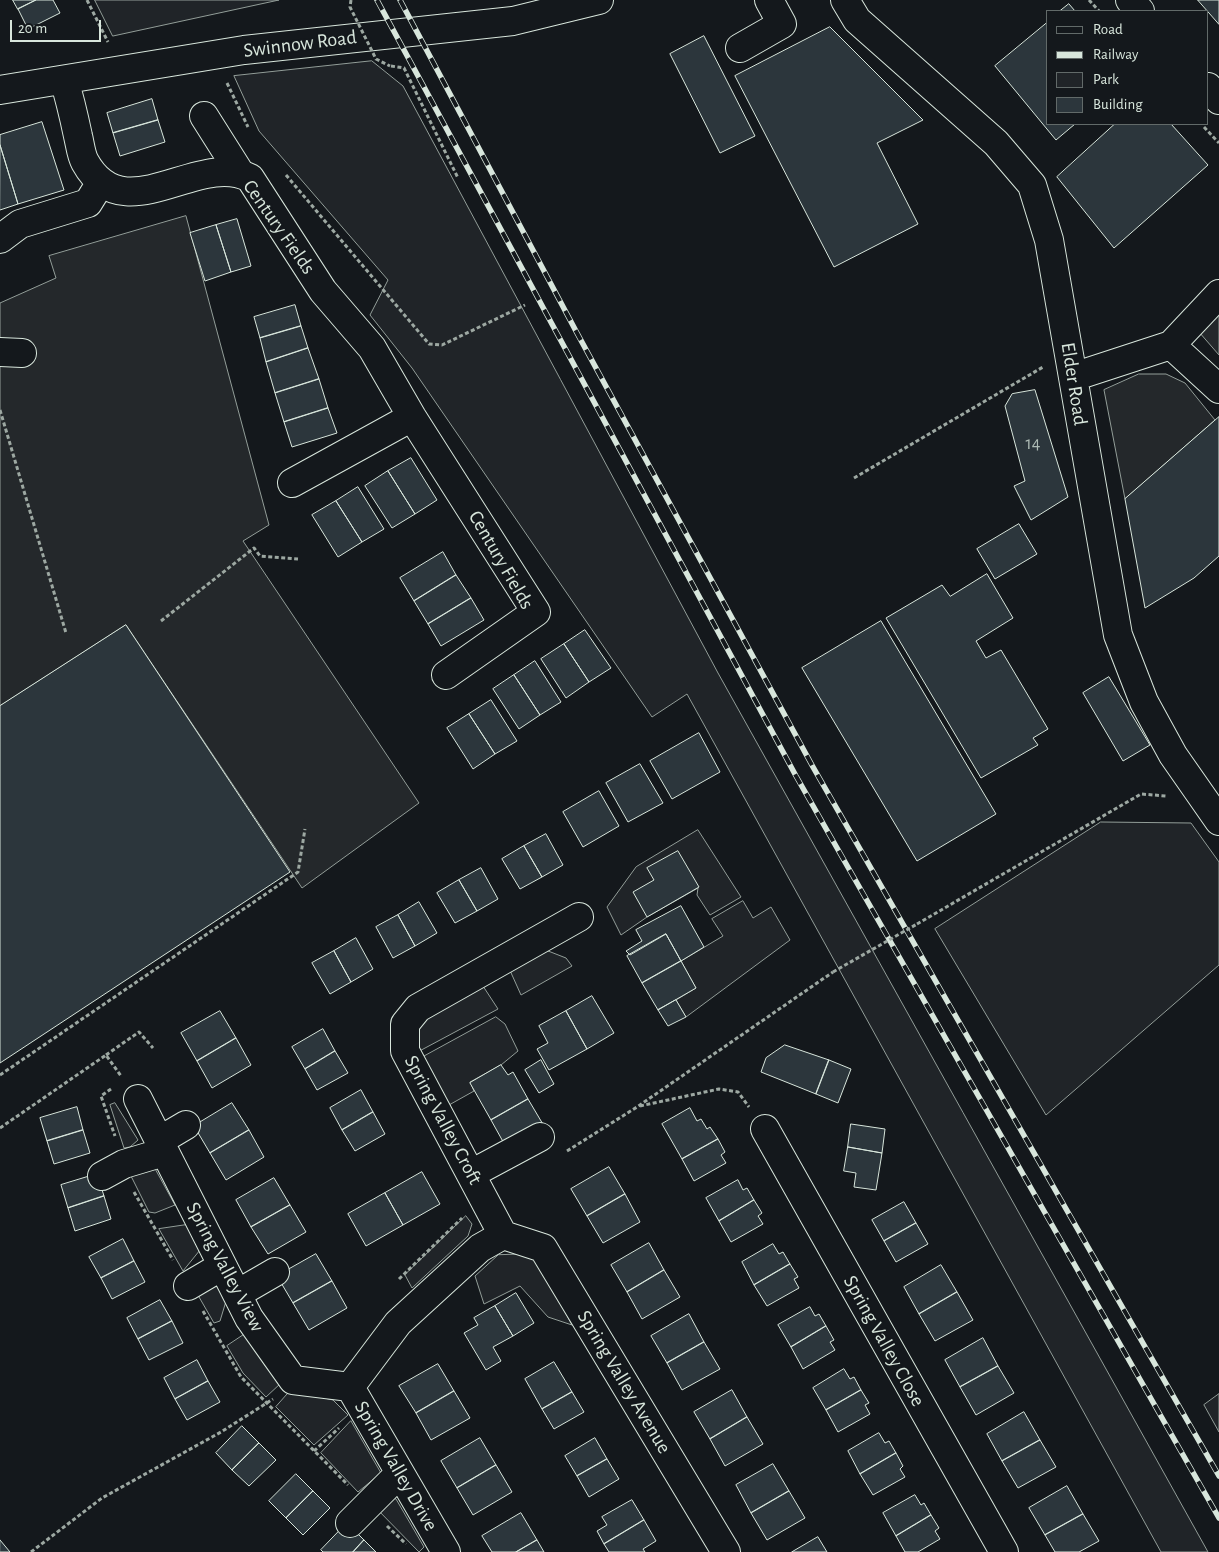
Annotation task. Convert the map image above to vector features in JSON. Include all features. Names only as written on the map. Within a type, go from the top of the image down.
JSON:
[{"type":"street","name":"Swinnow Road","points":[[0,90],[244,50],[513,20],[600,0]]},
{"type":"street","points":[[740,48],[782,24],[769,0]]},
{"type":"street","name":"Elder Road","points":[[845,0],[857,20],[996,143],[1032,185],[1048,240],[1118,635],[1144,702],[1173,755],[1211,811]]},
{"type":"street","points":[[1130,0],[1139,10]]},
{"type":"street","name":"Century Fields","points":[[64,80],[84,162],[101,182],[122,192],[153,189],[230,170],[250,178],[323,291],[372,348],[412,417],[536,612],[446,675]]},
{"type":"street","points":[[1209,88],[1219,100]]},
{"type":"street","points":[[204,116],[240,173]]},
{"type":"street","points":[[0,239],[20,224],[88,203],[101,182]]},
{"type":"street","points":[[1071,364],[1171,345],[1219,294]]},
{"type":"street","points":[[1171,345],[1219,389]]},
{"type":"street","points":[[292,483],[412,417]]},
{"type":"street","name":"Spring Valley Croft","points":[[504,1235],[405,1051],[405,1024],[418,1008],[579,917]]},
{"type":"street","name":"Spring Valley View","points":[[138,1099],[249,1318],[293,1380]]},
{"type":"street","points":[[102,1176],[162,1146],[186,1125]]},
{"type":"street","name":"Spring Valley Close","points":[[765,1129],[1004,1552]]},
{"type":"street","points":[[471,1174],[540,1137]]},
{"type":"street","name":"Spring Valley Drive","points":[[446,1552],[350,1387],[398,1323],[480,1248],[504,1235]]},
{"type":"street","name":"Spring Valley Avenue","points":[[504,1235],[543,1248],[726,1552]]},
{"type":"street","points":[[188,1286],[222,1266]]},
{"type":"street","points":[[236,1294],[275,1272]]},
{"type":"street","points":[[293,1380],[350,1387]]},
{"type":"street","points":[[350,1523],[400,1473]]},
{"type":"path","points":[[87,0],[109,43],[119,70]]},
{"type":"path","points":[[351,0],[350,7],[376,59],[390,66],[404,68],[458,178]]},
{"type":"path","points":[[1089,0],[1098,10]]},
{"type":"path","points":[[225,79],[250,131]]},
{"type":"path","points":[[1203,125],[1219,143]]},
{"type":"path","points":[[285,175],[429,344],[442,346],[525,305]]},
{"type":"path","points":[[854,478],[1071,364]]},
{"type":"path","points":[[0,410],[66,633]]},
{"type":"path","points":[[161,620],[254,548],[260,556],[298,558]]},
{"type":"path","points":[[562,1154],[637,1106],[833,972],[1141,794],[1211,811]]},
{"type":"path","points":[[0,1075],[298,872],[305,829]]},
{"type":"path","points":[[0,1128],[139,1032],[154,1048]]},
{"type":"path","points":[[106,1055],[138,1099]]},
{"type":"path","points":[[637,1106],[719,1089],[738,1092],[765,1129]]},
{"type":"path","points":[[399,1278],[463,1217]]},
{"type":"path","points":[[31,1552],[102,1498],[268,1404],[293,1380]]},
{"type":"green space","points":[[95,0],[279,0],[113,36]]},
{"type":"green space","points":[[372,61],[403,86],[718,673],[1208,1552],[1161,1552],[687,694],[652,717],[412,368],[370,315],[388,280],[259,131],[234,76]]},
{"type":"green space","points":[[1101,822],[1191,823],[1219,862],[1219,965],[1046,1115],[935,929]]},
{"type":"green space","points":[[698,830],[741,897],[710,915],[697,895],[698,888],[647,917],[621,935],[607,907],[636,867]]},
{"type":"green space","points":[[743,901],[753,918],[771,907],[790,940],[686,1017],[676,1000],[696,988],[681,961],[723,936],[712,919]]},
{"type":"green space","points":[[543,949],[566,958],[572,966],[521,995],[508,966]]},
{"type":"green space","points":[[481,983],[498,1009],[412,1055],[415,1029],[425,1014]]},
{"type":"green space","points":[[496,1017],[505,1024],[518,1051],[501,1065],[470,1082],[474,1091],[449,1105],[423,1057]]},
{"type":"green space","points":[[115,1103],[138,1140],[130,1147],[124,1148],[110,1105]]},
{"type":"green space","points":[[153,1165],[175,1205],[155,1213],[149,1212],[129,1172]]},
{"type":"green space","points":[[466,1216],[472,1224],[468,1236],[412,1288],[405,1275]]},
{"type":"green space","points":[[186,1225],[200,1250],[183,1271],[159,1229]]},
{"type":"green space","points":[[526,1254],[539,1263],[572,1325],[548,1317],[520,1286],[484,1304],[475,1276],[498,1255]]},
{"type":"green space","points":[[218,1282],[227,1298],[220,1321],[214,1323],[195,1290]]},
{"type":"green space","points":[[245,1334],[266,1367],[281,1383],[266,1397],[243,1373],[227,1346]]},
{"type":"green space","points":[[291,1390],[333,1400],[348,1415],[314,1445],[276,1407]]},
{"type":"green space","points":[[1219,1394],[1219,1432],[1204,1405]]},
{"type":"green space","points":[[351,1421],[381,1473],[358,1492],[321,1453]]},
{"type":"green space","points":[[391,1497],[396,1499],[424,1547],[419,1552],[375,1507]]},
{"type":"shaded area","points":[[186,216],[269,525],[243,541],[419,803],[302,888],[126,625],[0,706],[0,303],[56,278],[49,256]]},
{"type":"shaded area","points":[[1219,314],[1219,355],[1199,332]]},
{"type":"shaded area","points":[[1139,374],[1166,374],[1185,383],[1215,420],[1125,499],[1104,390]]},
{"type":"building","points":[[13,0],[36,0],[18,9]]},
{"type":"building","points":[[36,0],[53,0],[60,13],[28,29],[18,9]]},
{"type":"building","points":[[1198,0],[1219,0],[1219,24],[1209,10],[1207,10]]},
{"type":"building","points":[[1069,4],[1074,10],[1061,10]]},
{"type":"building","points":[[1046,24],[1046,125],[1074,125],[1056,140],[995,66]]},
{"type":"building","points":[[830,27],[923,120],[877,143],[918,224],[834,267],[735,76]]},
{"type":"building","points":[[704,36],[755,136],[720,153],[670,54]]},
{"type":"building","points":[[152,99],[158,120],[113,133],[107,113]]},
{"type":"building","points":[[158,120],[165,142],[120,156],[113,133]]},
{"type":"building","points":[[42,122],[64,190],[18,204],[0,145],[0,135]]},
{"type":"building","points":[[1114,125],[1172,125],[1208,165],[1114,248],[1057,177]]},
{"type":"building","points":[[0,145],[18,204],[0,210]]},
{"type":"building","points":[[237,219],[251,266],[231,272],[216,225]]},
{"type":"building","points":[[216,225],[231,272],[205,281],[190,233]]},
{"type":"building","points":[[295,305],[301,326],[260,338],[254,317]]},
{"type":"building","points":[[301,326],[308,348],[266,362],[260,338]]},
{"type":"building","points":[[308,348],[319,379],[275,393],[266,362]]},
{"type":"building","points":[[319,379],[328,408],[284,422],[275,393]]},
{"type":"building","points":[[1035,390],[1068,497],[1031,520],[1014,486],[1025,481],[1005,406],[1012,394]]},
{"type":"building","points":[[328,408],[337,433],[292,447],[284,422]]},
{"type":"building","points":[[1219,417],[1219,556],[1194,578],[1145,608],[1125,499]]},
{"type":"building","points":[[411,458],[437,500],[415,514],[388,471]]},
{"type":"building","points":[[388,471],[415,514],[392,528],[365,486]]},
{"type":"building","points":[[358,487],[384,529],[362,542],[336,501]]},
{"type":"building","points":[[336,501],[362,542],[338,557],[312,515]]},
{"type":"building","points":[[1019,524],[1037,554],[995,579],[977,549]]},
{"type":"building","points":[[443,552],[456,575],[414,601],[400,578]]},
{"type":"building","points":[[987,574],[1013,618],[976,641],[986,658],[1001,650],[1048,729],[1033,738],[1038,745],[981,778],[886,618],[942,585],[950,596]]},
{"type":"building","points":[[456,575],[471,598],[428,624],[414,601]]},
{"type":"building","points":[[471,598],[484,620],[441,646],[428,624]]},
{"type":"building","points":[[881,621],[996,814],[917,861],[802,668]]},
{"type":"building","points":[[126,625],[290,872],[0,1063],[0,706]]},
{"type":"building","points":[[585,630],[611,668],[589,682],[564,644]]},
{"type":"building","points":[[564,644],[589,682],[566,698],[541,659]]},
{"type":"building","points":[[535,661],[561,702],[540,715],[514,675]]},
{"type":"building","points":[[514,675],[540,715],[519,729],[493,689]]},
{"type":"building","points":[[1109,677],[1150,745],[1123,761],[1083,693]]},
{"type":"building","points":[[491,700],[517,741],[495,754],[469,714]]},
{"type":"building","points":[[469,714],[495,754],[473,769],[447,728]]},
{"type":"building","points":[[699,733],[720,772],[672,799],[650,761]]},
{"type":"building","points":[[640,764],[663,803],[628,822],[606,783]]},
{"type":"building","points":[[599,791],[619,826],[583,847],[563,812]]},
{"type":"building","points":[[546,834],[563,865],[542,877],[524,846]]},
{"type":"building","points":[[524,846],[542,877],[520,889],[502,859]]},
{"type":"building","points":[[678,851],[699,887],[647,917],[633,892],[654,880],[647,868]]},
{"type":"building","points":[[481,868],[498,899],[477,911],[459,880]]},
{"type":"building","points":[[459,880],[477,911],[455,923],[437,893]]},
{"type":"building","points":[[419,902],[437,933],[415,946],[398,915]]},
{"type":"building","points":[[681,906],[704,947],[681,961],[666,934],[630,955],[626,951],[642,941],[636,930]]},
{"type":"building","points":[[398,915],[415,946],[393,958],[376,927]]},
{"type":"building","points":[[666,934],[681,961],[642,983],[627,956]]},
{"type":"building","points":[[356,938],[373,969],[351,982],[334,951]]},
{"type":"building","points":[[334,951],[351,982],[330,994],[312,963]]},
{"type":"building","points":[[681,961],[696,988],[658,1010],[642,983]]},
{"type":"building","points":[[592,996],[614,1033],[587,1049],[566,1011]]},
{"type":"building","points":[[676,1000],[686,1017],[668,1026],[658,1010]]},
{"type":"building","points":[[220,1011],[236,1038],[197,1061],[181,1033]]},
{"type":"building","points":[[566,1011],[587,1049],[549,1070],[537,1049],[548,1043],[539,1026]]},
{"type":"building","points":[[323,1029],[335,1051],[305,1069],[292,1047]]},
{"type":"building","points":[[236,1038],[251,1065],[212,1088],[197,1061]]},
{"type":"building","points":[[785,1045],[829,1060],[816,1094],[761,1072],[766,1058]]},
{"type":"building","points":[[335,1051],[348,1073],[317,1090],[305,1069]]},
{"type":"building","points":[[541,1060],[554,1084],[539,1093],[525,1070]]},
{"type":"building","points":[[829,1060],[851,1069],[838,1103],[816,1094]]},
{"type":"building","points":[[501,1065],[508,1075],[513,1072],[528,1099],[491,1120],[470,1083]]},
{"type":"building","points":[[361,1090],[373,1112],[342,1130],[330,1108]]},
{"type":"building","points":[[528,1099],[544,1126],[506,1147],[491,1120]]},
{"type":"building","points":[[232,1103],[249,1130],[210,1153],[194,1126]]},
{"type":"building","points":[[77,1107],[83,1130],[47,1141],[40,1118]]},
{"type":"building","points":[[690,1108],[697,1121],[701,1119],[707,1129],[710,1127],[718,1139],[682,1159],[662,1124]]},
{"type":"building","points":[[373,1112],[385,1134],[355,1151],[342,1130]]},
{"type":"building","points":[[851,1124],[885,1129],[882,1153],[848,1147]]},
{"type":"building","points":[[83,1130],[90,1153],[54,1164],[47,1141]]},
{"type":"building","points":[[249,1130],[264,1157],[226,1180],[210,1153]]},
{"type":"building","points":[[718,1139],[725,1152],[721,1155],[726,1163],[694,1181],[682,1159]]},
{"type":"building","points":[[848,1147],[882,1153],[876,1190],[854,1187],[856,1173],[844,1171]]},
{"type":"building","points":[[609,1167],[625,1194],[587,1216],[571,1189]]},
{"type":"building","points":[[422,1172],[440,1204],[403,1225],[385,1193]]},
{"type":"building","points":[[97,1174],[104,1196],[68,1208],[61,1185]]},
{"type":"building","points":[[274,1178],[290,1205],[251,1227],[236,1200]]},
{"type":"building","points":[[738,1180],[743,1190],[747,1188],[754,1200],[719,1221],[706,1198]]},
{"type":"building","points":[[385,1193],[403,1225],[366,1246],[348,1214]]},
{"type":"building","points":[[625,1194],[640,1222],[603,1243],[587,1216]]},
{"type":"building","points":[[104,1196],[111,1219],[75,1231],[68,1208]]},
{"type":"building","points":[[754,1200],[762,1213],[758,1216],[763,1224],[731,1242],[719,1221]]},
{"type":"building","points":[[904,1202],[916,1223],[884,1241],[872,1220]]},
{"type":"building","points":[[290,1205],[306,1232],[268,1254],[251,1227]]},
{"type":"building","points":[[916,1223],[928,1244],[896,1262],[884,1241]]},
{"type":"building","points":[[123,1239],[134,1261],[101,1278],[89,1257]]},
{"type":"building","points":[[649,1243],[664,1270],[627,1292],[611,1265]]},
{"type":"building","points":[[773,1244],[779,1254],[783,1252],[790,1264],[754,1285],[742,1262]]},
{"type":"building","points":[[316,1254],[332,1281],[293,1303],[277,1276]]},
{"type":"building","points":[[134,1261],[145,1282],[112,1299],[101,1278]]},
{"type":"building","points":[[790,1264],[798,1277],[794,1279],[799,1288],[767,1306],[754,1285]]},
{"type":"building","points":[[941,1265],[957,1292],[919,1314],[904,1287]]},
{"type":"building","points":[[664,1270],[680,1297],[642,1319],[627,1292]]},
{"type":"building","points":[[332,1281],[347,1308],[309,1330],[293,1303]]},
{"type":"building","points":[[957,1292],[973,1320],[935,1341],[919,1314]]},
{"type":"building","points":[[516,1293],[534,1323],[513,1336],[495,1306]]},
{"type":"building","points":[[160,1300],[172,1321],[138,1339],[127,1318]]},
{"type":"building","points":[[495,1306],[513,1336],[493,1347],[501,1361],[486,1370],[464,1333],[478,1325],[474,1318]]},
{"type":"building","points":[[810,1307],[815,1316],[819,1314],[826,1326],[791,1347],[778,1325]]},
{"type":"building","points":[[689,1314],[704,1342],[667,1363],[651,1336]]},
{"type":"building","points":[[172,1321],[183,1343],[149,1360],[138,1339]]},
{"type":"building","points":[[826,1326],[834,1340],[830,1342],[835,1350],[803,1369],[791,1347]]},
{"type":"building","points":[[983,1338],[998,1366],[960,1387],[945,1360]]},
{"type":"building","points":[[704,1342],[720,1369],[682,1390],[667,1363]]},
{"type":"building","points":[[197,1360],[208,1381],[175,1399],[164,1378]]},
{"type":"building","points":[[554,1362],[572,1392],[542,1409],[525,1379]]},
{"type":"building","points":[[438,1364],[454,1391],[416,1413],[399,1386]]},
{"type":"building","points":[[998,1366],[1014,1393],[976,1415],[960,1387]]},
{"type":"building","points":[[844,1369],[850,1379],[854,1377],[861,1390],[826,1410],[813,1388]]},
{"type":"building","points":[[208,1381],[220,1402],[187,1420],[175,1399]]},
{"type":"building","points":[[732,1390],[747,1417],[710,1439],[694,1412]]},
{"type":"building","points":[[861,1390],[869,1403],[865,1405],[870,1414],[838,1432],[826,1410]]},
{"type":"building","points":[[454,1391],[470,1418],[431,1440],[416,1413]]},
{"type":"building","points":[[572,1392],[584,1412],[554,1429],[542,1409]]},
{"type":"building","points":[[1024,1412],[1040,1440],[1002,1461],[987,1434]]},
{"type":"building","points":[[747,1417],[763,1444],[725,1466],[710,1439]]},
{"type":"building","points":[[242,1426],[259,1443],[232,1470],[216,1453]]},
{"type":"building","points":[[879,1433],[885,1443],[889,1441],[896,1453],[860,1474],[848,1451]]},
{"type":"building","points":[[480,1438],[496,1465],[457,1488],[441,1461]]},
{"type":"building","points":[[595,1438],[607,1459],[577,1476],[565,1456]]},
{"type":"building","points":[[1040,1440],[1056,1467],[1018,1488],[1002,1461]]},
{"type":"building","points":[[259,1443],[276,1460],[249,1486],[232,1470]]},
{"type":"building","points":[[896,1453],[903,1466],[900,1469],[905,1477],[873,1495],[860,1474]]},
{"type":"building","points":[[607,1459],[619,1479],[589,1497],[577,1476]]},
{"type":"building","points":[[773,1464],[789,1491],[751,1513],[736,1485]]},
{"type":"building","points":[[496,1465],[512,1492],[473,1515],[457,1488]]},
{"type":"building","points":[[296,1474],[313,1491],[286,1518],[269,1501]]},
{"type":"building","points":[[1067,1486],[1083,1514],[1045,1535],[1029,1508]]},
{"type":"building","points":[[313,1491],[330,1508],[303,1535],[286,1518]]},
{"type":"building","points":[[789,1491],[805,1518],[767,1540],[751,1513]]},
{"type":"building","points":[[915,1495],[921,1505],[924,1503],[931,1515],[896,1536],[883,1513]]},
{"type":"building","points":[[632,1500],[644,1520],[604,1544],[597,1531],[607,1525],[602,1517]]},
{"type":"building","points":[[521,1513],[537,1540],[516,1552],[492,1552],[482,1536]]},
{"type":"building","points":[[1083,1514],[1099,1541],[1079,1552],[1055,1552],[1045,1535]]},
{"type":"building","points":[[931,1515],[939,1528],[935,1531],[940,1539],[918,1552],[905,1552],[896,1536]]},
{"type":"building","points":[[644,1520],[656,1541],[643,1549],[645,1552],[609,1552],[604,1544]]},
{"type":"building","points":[[347,1523],[364,1540],[353,1552],[323,1552],[321,1550]]},
{"type":"building","points":[[818,1537],[827,1552],[792,1552]]},
{"type":"building","points":[[0,1540],[10,1552],[0,1552]]},
{"type":"building","points":[[364,1540],[376,1552],[353,1552]]},
{"type":"building","points":[[537,1540],[544,1552],[516,1552]]},
{"type":"railway","points":[[377,0],[796,776],[1219,1518]]},
{"type":"railway","points":[[400,0],[577,333],[813,767],[1219,1476]]}]
